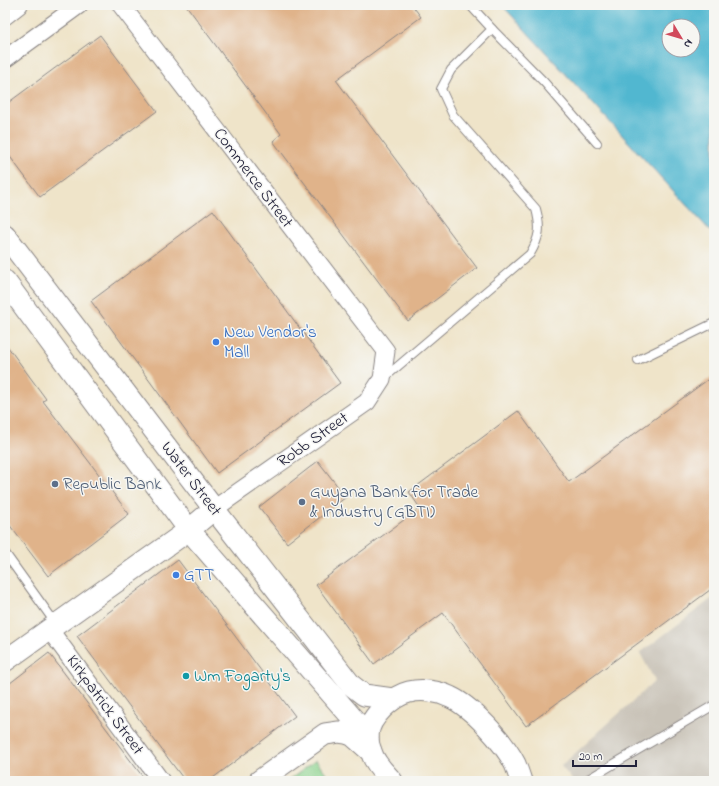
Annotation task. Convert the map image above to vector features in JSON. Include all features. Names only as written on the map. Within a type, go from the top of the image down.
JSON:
[{"type":"street","points":[[5,16],[19,5]]},
{"type":"street","points":[[5,59],[79,5]]},
{"type":"street","name":"Commerce Street","points":[[121,5],[386,351]]},
{"type":"street","name":"Water Street","points":[[5,235],[214,509],[351,685],[364,695],[393,698]]},
{"type":"street","points":[[5,270],[23,259]]},
{"type":"street","name":"Water Street","points":[[5,281],[189,530],[369,743]]},
{"type":"street","name":"Robb Street","points":[[214,509],[367,402],[382,379],[386,351]]},
{"type":"street","points":[[5,661],[189,530],[214,509]]},
{"type":"street","name":"Kirkpatrick Street","points":[[53,627],[161,781]]},
{"type":"street","points":[[392,781],[374,760],[369,743],[373,721],[380,711],[393,698],[408,692],[433,691],[450,697],[468,708],[484,722],[514,763],[521,781]]},
{"type":"street","points":[[259,781],[325,734],[339,732],[346,733],[369,743]]},
{"type":"lane","points":[[470,5],[544,82],[597,142]]},
{"type":"lane","points":[[382,379],[530,254],[538,240],[539,223],[536,209],[453,115],[441,89],[451,70],[492,29]]},
{"type":"lane","points":[[638,360],[714,323]]},
{"type":"lane","points":[[5,553],[53,627]]},
{"type":"lane","points":[[586,781],[714,705]]},
{"type":"shaded area","points":[[714,597],[714,781],[573,781],[561,766],[655,681],[640,653]]},
{"type":"green space","points":[[316,760],[332,781],[288,781]]},
{"type":"water","points":[[502,5],[714,5],[714,235]]},
{"type":"building","points":[[186,5],[412,5],[421,17],[336,80],[477,268],[408,321],[273,141],[281,134]]},
{"type":"building","points":[[100,35],[157,111],[40,197],[5,150],[5,105]]},
{"type":"building","name":"New Vendor's Mall","points":[[213,210],[340,383],[217,473],[91,301]]},
{"type":"building","name":"Republic Bank","points":[[5,343],[46,399],[43,401],[129,514],[48,576],[5,519]]},
{"type":"building","points":[[714,375],[714,587],[526,726],[443,613],[374,664],[316,585],[420,508],[409,492],[518,411],[569,482]]},
{"type":"building","name":"Guyana Bank for Trade & Industry (GBTI)","points":[[318,461],[346,497],[287,543],[259,507]]},
{"type":"building","name":"Wm Fogarty's","points":[[178,560],[295,716],[209,781],[185,781],[77,636]]},
{"type":"building","points":[[49,653],[146,781],[5,781],[5,687]]},
{"type":"place","name":"New Vendor's Mall","points":[[216,342]]},
{"type":"place","name":"Republic Bank","points":[[55,484]]},
{"type":"place","name":"Guyana Bank for Trade & Industry (GBTI)","points":[[302,502]]},
{"type":"place","name":"GTT","points":[[176,575]]},
{"type":"place","name":"Wm Fogarty's","points":[[186,676]]}]
